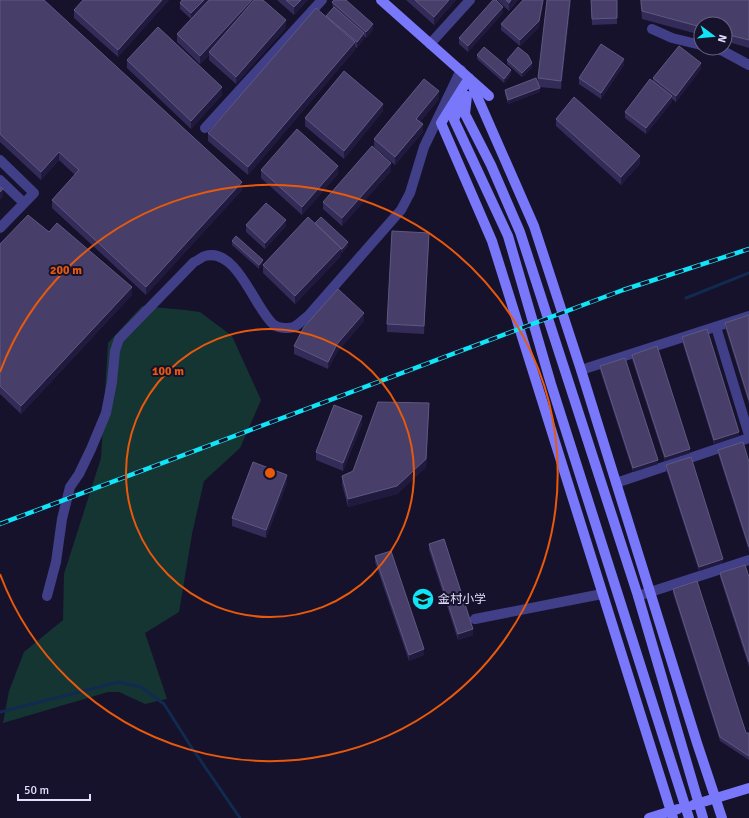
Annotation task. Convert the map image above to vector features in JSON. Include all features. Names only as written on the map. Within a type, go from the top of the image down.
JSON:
[{"type":"street","points":[[205,128],[322,0]]},
{"type":"street","points":[[381,0],[489,96]]},
{"type":"street","points":[[430,44],[470,0]]},
{"type":"street","points":[[652,29],[672,38],[693,43]]},
{"type":"street","points":[[732,56],[749,65]]},
{"type":"street","points":[[47,596],[56,562],[62,519],[70,487],[91,449],[106,413],[112,382],[115,351],[119,339],[194,262],[205,256],[216,256],[222,258],[237,270],[264,313],[274,325],[285,328],[293,327],[308,316],[401,210],[410,193],[424,147],[461,70]]},
{"type":"street","points":[[469,78],[534,226],[581,370],[697,743],[722,818]]},
{"type":"street","points":[[469,78],[441,123],[492,241],[672,815]]},
{"type":"street","points":[[469,78],[465,114],[491,165],[520,232],[638,596],[703,818]]},
{"type":"street","points":[[469,78],[454,120],[508,236],[556,399],[689,818]]},
{"type":"street","points":[[0,160],[34,193],[0,228]]},
{"type":"street","points":[[0,180],[24,203]]},
{"type":"street","points":[[581,370],[749,316]]},
{"type":"street","points":[[716,327],[749,435]]},
{"type":"street","points":[[616,482],[749,438]]},
{"type":"street","points":[[638,596],[749,560]]},
{"type":"street","points":[[475,619],[602,594]]},
{"type":"street","points":[[649,818],[672,815],[686,807],[749,788]]},
{"type":"green space","points":[[142,306],[200,312],[232,336],[261,400],[240,448],[204,481],[192,534],[179,612],[145,633],[167,699],[145,704],[119,692],[108,692],[3,723],[9,691],[24,652],[63,620],[64,574],[101,458],[108,343]]},
{"type":"building","points":[[0,0],[44,0],[242,182],[146,287],[52,200],[79,170],[59,152],[41,172],[0,134]]},
{"type":"building","points":[[83,0],[162,0],[118,50],[74,10]]},
{"type":"building","points":[[182,0],[204,0],[191,13],[180,3]]},
{"type":"building","points":[[209,0],[252,0],[200,56],[177,34]]},
{"type":"building","points":[[254,0],[263,0],[286,20],[236,77],[209,52]]},
{"type":"building","points":[[286,0],[301,0],[294,7]]},
{"type":"building","points":[[334,0],[346,0],[373,24],[366,32],[332,2]]},
{"type":"building","points":[[415,0],[449,0],[434,17]]},
{"type":"building","points":[[493,0],[496,0],[503,7],[468,46],[459,38]]},
{"type":"building","points":[[523,0],[543,0],[539,21],[520,40],[501,24]]},
{"type":"building","points":[[547,0],[570,0],[561,81],[538,78]]},
{"type":"building","points":[[591,0],[617,0],[617,18],[592,19]]},
{"type":"building","points":[[641,0],[749,0],[749,40],[733,36],[733,16],[693,16],[693,25],[642,11]]},
{"type":"building","points":[[334,7],[364,33],[357,42],[326,16]]},
{"type":"building","points":[[316,8],[355,42],[248,167],[208,133]]},
{"type":"building","points":[[158,27],[222,87],[191,121],[127,60]]},
{"type":"building","points":[[601,44],[624,59],[601,93],[579,78]]},
{"type":"building","points":[[679,46],[701,63],[676,96],[653,78]]},
{"type":"building","points":[[484,47],[511,70],[504,79],[477,55]]},
{"type":"building","points":[[518,47],[528,55],[532,63],[522,73],[507,60]]},
{"type":"building","points":[[344,71],[383,104],[344,151],[305,118]]},
{"type":"building","points":[[536,78],[540,88],[508,100],[505,90]]},
{"type":"building","points":[[424,79],[439,91],[416,119],[423,124],[395,157],[374,139]]},
{"type":"building","points":[[650,79],[672,96],[646,128],[625,112]]},
{"type":"building","points":[[574,97],[640,156],[621,177],[556,119]]},
{"type":"building","points":[[297,129],[338,166],[302,207],[261,170]]},
{"type":"building","points":[[372,146],[391,163],[342,218],[323,202]]},
{"type":"building","points":[[266,203],[286,220],[265,243],[246,225]]},
{"type":"building","points":[[28,215],[49,232],[57,223],[132,287],[21,406],[0,386],[0,244]]},
{"type":"building","points":[[308,217],[341,248],[295,296],[263,265]]},
{"type":"building","points":[[321,217],[348,242],[342,249],[315,223]]},
{"type":"building","points":[[392,231],[429,233],[424,326],[387,324]]},
{"type":"building","points":[[236,236],[263,260],[259,265],[232,241]]},
{"type":"building","points":[[338,289],[364,313],[337,344],[328,362],[294,346],[304,327]]},
{"type":"building","points":[[749,315],[749,400],[725,323]]},
{"type":"building","points":[[707,329],[739,432],[714,440],[682,337]]},
{"type":"building","points":[[657,346],[690,449],[665,457],[632,355]]},
{"type":"building","points":[[625,358],[658,460],[633,468],[600,366]]},
{"type":"building","points":[[378,402],[429,403],[426,459],[397,486],[348,499],[342,476],[353,471]]},
{"type":"building","points":[[334,405],[362,416],[343,463],[316,452]]},
{"type":"building","points":[[743,442],[749,462],[749,547],[718,450]]},
{"type":"building","points":[[691,457],[723,559],[699,567],[666,465]]},
{"type":"building","points":[[253,462],[287,475],[266,530],[232,518]]},
{"type":"building","points":[[444,539],[473,629],[458,634],[429,544]]},
{"type":"building","points":[[391,551],[424,649],[409,655],[375,556]]},
{"type":"building","points":[[745,565],[749,577],[749,662],[720,573]]},
{"type":"building","points":[[697,581],[746,733],[749,733],[749,756],[720,737],[673,589]]},
{"type":"waterway","points":[[686,298],[749,273]]},
{"type":"waterway","points":[[0,712],[119,682],[141,687],[164,704],[240,818]]},
{"type":"railway","points":[[0,524],[623,290],[749,249]]},
{"type":"place","name":"金村小学","points":[[423,599]]}]
